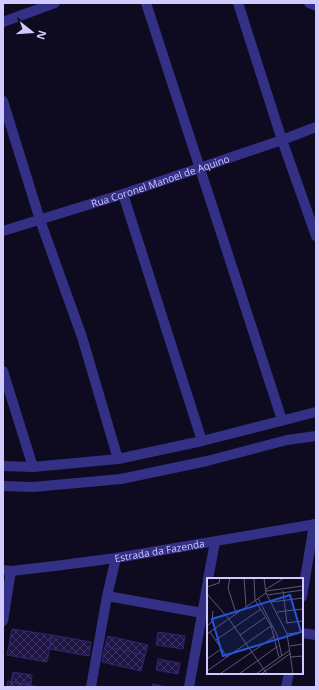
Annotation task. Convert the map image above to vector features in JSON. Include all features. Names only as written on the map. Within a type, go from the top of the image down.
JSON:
[{"type":"street","points":[[3,22],[55,3]]},
{"type":"street","points":[[146,3],[282,420]]},
{"type":"street","points":[[238,3],[282,140],[312,215],[316,236]]},
{"type":"street","points":[[308,3],[316,6]]},
{"type":"street","points":[[3,101],[40,220],[82,337],[118,459]]},
{"type":"street","name":"Rua Coronel Manoel de Aquino","points":[[3,231],[123,194],[316,127]]},
{"type":"street","points":[[123,194],[202,441]]},
{"type":"street","points":[[3,371],[33,467]]},
{"type":"street","points":[[3,466],[33,467],[118,459],[202,441],[316,412]]},
{"type":"street","points":[[3,486],[33,487],[121,479],[207,461],[287,440],[316,436]]},
{"type":"street","points":[[303,591],[315,524]]},
{"type":"street","name":"Estrada da Fazenda","points":[[7,571],[116,558],[315,524]]},
{"type":"street","points":[[208,578],[215,542]]},
{"type":"street","points":[[91,687],[107,596],[116,558]]},
{"type":"street","points":[[3,621],[7,571]]},
{"type":"street","points":[[189,687],[205,614],[207,591]]},
{"type":"street","points":[[107,596],[205,614]]},
{"type":"street","points":[[303,633],[316,635]]},
{"type":"street","points":[[286,687],[289,674]]},
{"type":"building","points":[[12,629],[52,635],[47,662],[7,655]]},
{"type":"building","points":[[158,632],[185,636],[183,649],[156,645]]},
{"type":"building","points":[[52,635],[91,642],[89,656],[49,649]]},
{"type":"building","points":[[108,636],[148,645],[145,655],[105,646]]},
{"type":"building","points":[[105,646],[145,655],[141,671],[102,662]]},
{"type":"building","points":[[158,659],[180,663],[178,674],[156,670]]},
{"type":"building","points":[[13,672],[32,675],[31,685],[11,682]]},
{"type":"building","points":[[8,681],[11,682],[39,687],[7,687]]},
{"type":"building","points":[[153,684],[165,687],[152,687]]}]
